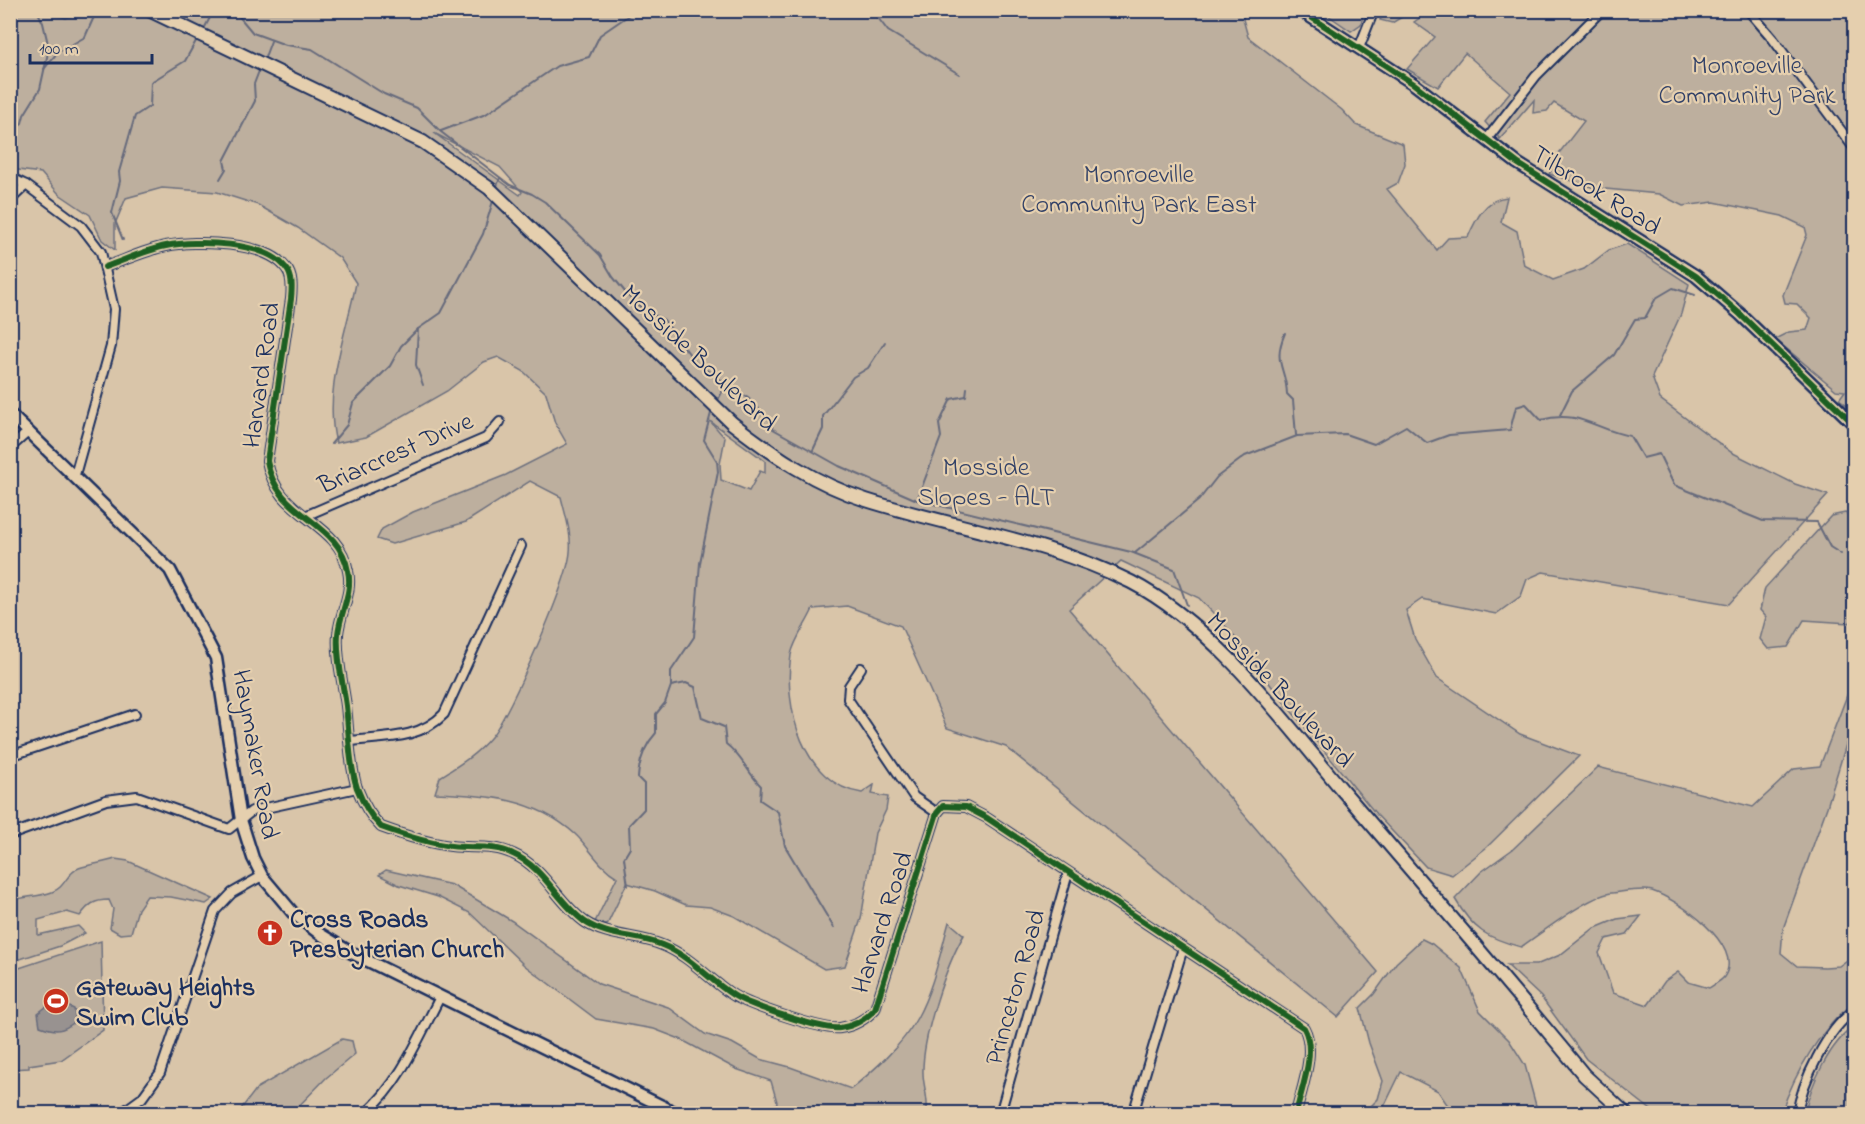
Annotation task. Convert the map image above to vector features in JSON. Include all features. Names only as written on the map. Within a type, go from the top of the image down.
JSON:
[{"type":"main road","name":"Mosside Boulevard","points":[[149,10],[423,142],[489,188],[732,423],[773,455],[811,477],[866,500],[1053,550],[1133,583],[1176,612],[1214,644],[1276,712],[1584,1075],[1626,1113]]},
{"type":"main road","name":"Tilbrook Road","points":[[1300,10],[1414,84],[1517,163],[1696,276],[1740,314],[1854,422]]},
{"type":"main road","name":"Haymaker Road","points":[[10,414],[170,570],[216,658],[241,820],[262,876],[293,913],[321,934],[440,997],[678,1113]]},
{"type":"street","points":[[1359,48],[1374,10]]},
{"type":"street","points":[[1487,139],[1536,76],[1602,10]]},
{"type":"street","points":[[1748,10],[1773,39],[1854,148]]},
{"type":"street","points":[[10,177],[26,185],[81,226],[101,252],[105,267],[114,309],[115,327],[75,475]]},
{"type":"street","points":[[10,200],[26,185]]},
{"type":"street","name":"Harvard Road","points":[[105,267],[164,246],[193,242],[222,244],[264,252],[286,268],[292,287],[267,461],[270,479],[279,494],[334,540],[344,555],[348,570],[347,599],[338,636],[350,741],[357,788],[374,820],[381,826],[451,846],[493,848],[512,853],[532,864],[563,905],[587,923],[611,933],[661,944],[681,954],[747,1003],[838,1029],[860,1023],[875,1009],[937,813]]},
{"type":"street","name":"Briarcrest Drive","points":[[305,516],[486,438],[500,422]]},
{"type":"street","points":[[10,448],[29,431]]},
{"type":"street","points":[[350,741],[412,734],[430,727],[444,714],[521,546]]},
{"type":"street","points":[[861,668],[847,694],[852,706],[914,797],[937,813],[949,805],[966,807],[987,818],[1304,1028],[1308,1036],[1309,1050],[1296,1113]]},
{"type":"street","points":[[10,756],[135,714]]},
{"type":"street","points":[[10,835],[106,800],[125,797],[147,799],[221,828],[229,829],[252,811],[357,788]]},
{"type":"street","name":"Princeton Road","points":[[999,1113],[1068,873]]},
{"type":"street","points":[[120,1113],[142,1098],[160,1073],[215,911],[232,893],[262,876]]},
{"type":"street","points":[[1133,1113],[1183,948]]},
{"type":"street","points":[[365,1113],[381,1100],[397,1077],[440,997]]},
{"type":"street","points":[[1797,1113],[1802,1091],[1813,1066],[1836,1030],[1854,1011]]},
{"type":"green space","points":[[86,10],[1244,11],[1243,19],[1248,37],[1342,110],[1356,125],[1403,144],[1405,164],[1398,183],[1387,189],[1437,250],[1448,238],[1468,237],[1482,211],[1493,202],[1507,197],[1501,222],[1517,231],[1524,265],[1553,280],[1584,269],[1609,250],[1627,244],[1689,284],[1681,314],[1652,377],[1660,399],[1731,452],[1795,484],[1828,495],[1729,604],[1543,572],[1527,579],[1521,596],[1496,614],[1422,599],[1406,610],[1415,639],[1437,678],[1520,734],[1579,756],[1487,847],[1452,875],[1426,867],[1376,814],[1279,696],[1230,631],[1199,598],[1121,561],[1069,609],[1378,972],[1338,1017],[1006,747],[947,728],[901,626],[847,606],[813,609],[793,649],[789,675],[794,719],[811,759],[825,775],[842,787],[862,793],[874,785],[872,794],[888,797],[886,810],[875,833],[861,919],[845,966],[824,969],[734,916],[710,907],[686,905],[655,891],[627,883],[607,925],[595,922],[617,877],[605,868],[575,834],[560,822],[527,806],[492,797],[435,793],[440,777],[461,764],[491,737],[500,724],[537,647],[567,567],[570,552],[569,531],[561,497],[530,481],[466,522],[392,544],[377,539],[382,529],[413,512],[506,475],[567,444],[555,423],[546,393],[523,371],[498,357],[484,362],[447,391],[366,437],[336,443],[332,403],[334,383],[356,283],[340,258],[298,228],[258,205],[217,192],[162,188],[126,198],[115,224],[115,250],[102,240],[90,215],[59,194],[41,173],[11,169],[10,11],[45,11],[66,18]],"holes":[[[434,133],[500,167],[522,192],[520,195]],[[710,421],[765,461],[765,473],[760,471],[749,491],[721,480],[720,464],[725,438]]]},
{"type":"green space","points":[[1384,10],[1412,11],[1392,23],[1380,20]]},
{"type":"green space","points":[[1322,11],[1364,11],[1361,24],[1351,31]]},
{"type":"green space","name":"Monroeville Community Park","points":[[1430,11],[1854,11],[1854,410],[1839,399],[1845,391],[1836,390],[1775,339],[1789,332],[1807,330],[1811,318],[1797,304],[1785,303],[1783,295],[1807,235],[1805,227],[1782,216],[1714,202],[1683,206],[1659,194],[1595,188],[1549,174],[1553,167],[1549,166],[1584,121],[1554,103],[1547,111],[1533,113],[1534,100],[1500,139],[1485,122],[1510,92],[1465,53],[1438,87],[1407,69],[1435,37],[1414,22]]},
{"type":"green space","points":[[1845,513],[1854,517],[1854,620],[1849,623],[1804,620],[1788,647],[1768,649],[1760,639],[1766,617],[1760,610],[1765,588],[1831,516]]},
{"type":"green space","points":[[1854,677],[1854,718],[1827,807],[1783,929],[1781,953],[1797,966],[1825,967],[1839,966],[1854,955],[1854,1003],[1830,1025],[1810,1052],[1781,1113],[1655,1113],[1586,1059],[1541,997],[1507,965],[1536,965],[1560,955],[1593,929],[1617,919],[1641,916],[1627,934],[1606,939],[1599,953],[1613,993],[1648,1005],[1665,981],[1678,972],[1688,982],[1709,988],[1724,977],[1728,965],[1726,952],[1706,925],[1677,903],[1652,891],[1626,891],[1611,893],[1590,901],[1521,947],[1499,940],[1482,931],[1468,918],[1455,899],[1481,872],[1513,849],[1598,767],[1753,807],[1794,769],[1820,766]]},
{"type":"green space","points":[[115,859],[128,861],[213,899],[206,904],[171,897],[147,896],[138,909],[131,933],[120,934],[110,928],[113,909],[109,900],[96,902],[80,916],[67,912],[38,920],[38,935],[78,926],[85,933],[60,946],[11,962],[11,901],[57,890],[75,870]]},
{"type":"green space","points":[[386,870],[452,885],[512,921],[599,984],[668,1007],[705,1034],[732,1043],[760,1059],[851,1089],[896,1048],[917,1018],[932,983],[949,922],[964,935],[936,1002],[926,1041],[923,1073],[927,1109],[923,1114],[772,1113],[777,1102],[771,1081],[736,1069],[680,1039],[654,1029],[596,1019],[524,965],[470,913],[438,897],[399,885],[379,875]]},
{"type":"green space","points":[[1422,939],[1432,944],[1461,968],[1480,1011],[1509,1040],[1525,1065],[1538,1113],[1453,1113],[1438,1091],[1401,1072],[1381,1113],[1364,1113],[1378,1099],[1383,1081],[1369,1043],[1360,1008],[1374,994],[1396,963]]},
{"type":"green space","name":"Gateway Heights Swim Club","points":[[101,941],[103,1030],[61,1060],[29,1065],[29,1068],[11,1069],[10,971]]},
{"type":"green space","points":[[1854,1027],[1854,1113],[1805,1113],[1811,1090],[1822,1066],[1837,1043]]},
{"type":"green space","points":[[342,1039],[352,1041],[355,1054],[326,1078],[292,1113],[238,1113],[257,1088]]},
{"type":"shaded area","points":[[61,1003],[74,1009],[76,1021],[59,1030],[40,1026],[38,1013],[50,1004]]},
{"type":"waterway","points":[[10,133],[22,123],[24,115],[40,89],[49,48],[43,23],[37,10]]},
{"type":"waterway","points":[[44,69],[57,53],[85,37],[97,10]]},
{"type":"waterway","points":[[204,29],[214,10]]},
{"type":"waterway","points":[[217,10],[237,14],[253,33],[286,45],[312,49],[384,94],[417,108],[441,132],[510,185],[545,202],[600,255],[613,277],[630,298],[644,310],[664,320],[696,363],[748,398],[769,419],[773,429],[839,466],[917,500],[1131,552],[1174,569],[1187,605]]},
{"type":"waterway","points":[[441,131],[486,114],[557,66],[589,57],[600,35],[632,13],[645,10]]},
{"type":"waterway","points":[[853,10],[855,15],[868,10]]},
{"type":"waterway","points":[[872,10],[888,31],[959,74]]},
{"type":"waterway","points":[[123,240],[112,213],[120,181],[119,172],[135,116],[150,106],[151,82],[185,61],[196,41]]},
{"type":"waterway","points":[[265,57],[271,41]]},
{"type":"waterway","points":[[220,179],[226,169],[224,161],[255,101],[254,84],[259,71]]},
{"type":"waterway","points":[[497,186],[500,178]]},
{"type":"waterway","points":[[331,444],[347,425],[353,403],[390,366],[401,346],[418,329],[441,313],[483,234],[493,201]]},
{"type":"waterway","points":[[1560,415],[1572,391],[1614,355],[1635,319],[1645,318],[1656,298],[1673,288],[1695,295]]},
{"type":"waterway","points":[[418,329],[416,365],[423,385]]},
{"type":"waterway","points":[[1285,333],[1281,343],[1280,358],[1287,394],[1293,400],[1296,435]]},
{"type":"waterway","points":[[813,450],[823,429],[823,416],[853,377],[868,368],[885,342]]},
{"type":"waterway","points":[[718,400],[727,382]]},
{"type":"waterway","points":[[917,500],[941,437],[939,424],[951,399],[966,396],[967,388]]},
{"type":"waterway","points":[[1135,553],[1199,500],[1217,477],[1245,456],[1297,436],[1345,434],[1374,444],[1406,426],[1427,443],[1449,435],[1510,430],[1516,407],[1526,404],[1541,420],[1566,417],[1630,436],[1643,458],[1659,454],[1674,485],[1763,521],[1817,522],[1830,547],[1841,554]]},
{"type":"waterway","points":[[628,886],[624,858],[630,848],[629,825],[644,809],[644,784],[638,778],[641,760],[656,733],[656,714],[665,703],[671,686],[671,671],[694,637],[700,563],[718,472],[717,461],[704,440],[711,413]]},
{"type":"waterway","points":[[671,686],[686,683],[695,687],[702,718],[724,727],[726,744],[761,786],[760,800],[778,812],[785,846],[834,928]]},
{"type":"cycle path","points":[[1300,10],[1414,84],[1517,163],[1696,276],[1740,314],[1854,424]]},
{"type":"cycle path","points":[[105,267],[166,246],[212,243],[263,252],[276,259],[290,275],[291,299],[267,461],[273,480],[283,495],[333,540],[342,554],[348,571],[348,595],[339,626],[338,643],[351,758],[359,793],[370,814],[381,827],[433,843],[490,848],[513,854],[534,868],[575,914],[594,927],[662,945],[690,961],[733,995],[754,1005],[803,1022],[840,1028],[859,1022],[875,1009],[937,813],[943,806],[966,807],[987,818],[1304,1028],[1308,1038],[1308,1059],[1296,1114]]},
{"type":"place","name":"Cross Roads Presbyterian Church","points":[[270,933]]},
{"type":"place","name":"Gateway Heights Swim Club","points":[[56,1001]]},
{"type":"park label","name":"Monroeville Community Park East","points":[[1139,188]]},
{"type":"park label","name":"Mosside Slopes - ALT","points":[[986,481]]}]
